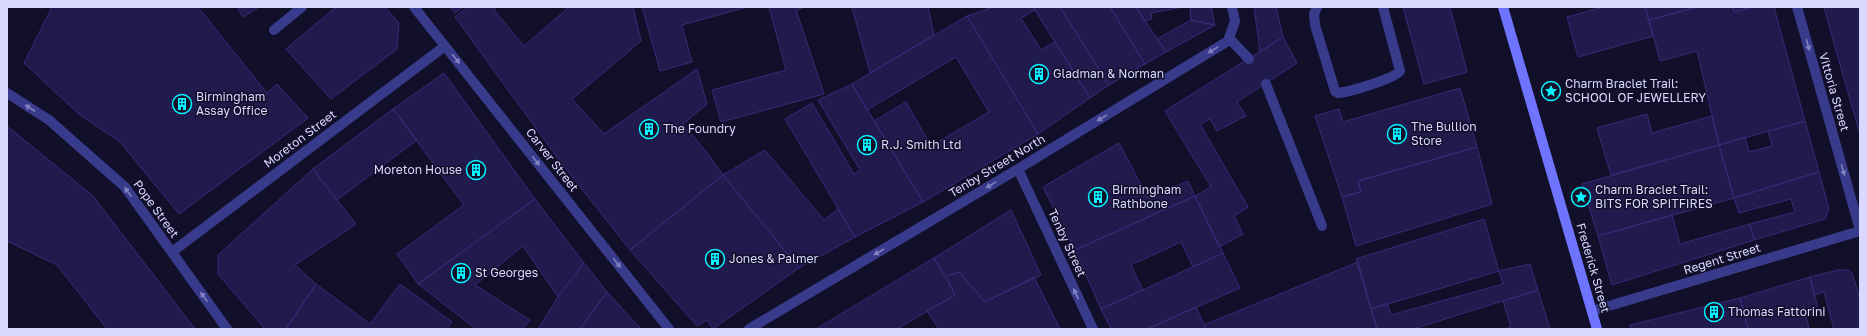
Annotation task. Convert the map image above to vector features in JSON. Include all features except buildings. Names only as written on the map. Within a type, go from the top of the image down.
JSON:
[{"type":"street","points":[[274,30],[302,7]]},
{"type":"street","name":"Carver Street","points":[[414,7],[669,329]]},
{"type":"street","points":[[1232,7],[1235,21],[1229,38],[1249,59]]},
{"type":"street","points":[[1317,7],[1314,16],[1315,25],[1335,90],[1338,93],[1381,80],[1397,74],[1400,71],[1383,7]]},
{"type":"street","name":"Frederick Street","points":[[1504,7],[1598,329]]},
{"type":"street","name":"Vittoria Street","points":[[1797,7],[1860,231]]},
{"type":"street","name":"Tenby Street North","points":[[749,329],[1018,169],[1228,41],[1229,38]]},
{"type":"street","name":"Moreton Street","points":[[172,252],[445,46]]},
{"type":"street","points":[[1266,84],[1322,226]]},
{"type":"street","name":"Pope Street","points":[[7,93],[49,120],[125,187],[227,329]]},
{"type":"street","name":"Tenby Street","points":[[1018,169],[1093,329]]},
{"type":"street","name":"Regent Street","points":[[1592,311],[1860,231]]},
{"type":"place","name":"Gladman & Norman","points":[[1039,74]]},
{"type":"place","name":"Charm Braclet Trail: SCHOOL OF JEWELLERY","points":[[1551,91]]},
{"type":"place","name":"Birmingham Assay Office","points":[[182,104]]},
{"type":"place","name":"The Foundry","points":[[649,129]]},
{"type":"place","name":"The Bullion Store","points":[[1397,134]]},
{"type":"place","name":"R.J. Smith Ltd","points":[[867,145]]},
{"type":"place","name":"Moreton House","points":[[476,170]]},
{"type":"place","name":"Birmingham Rathbone","points":[[1098,197]]},
{"type":"place","name":"Charm Braclet Trail: BITS FOR SPITFIRES","points":[[1581,197]]},
{"type":"place","name":"Jones & Palmer","points":[[715,259]]},
{"type":"place","name":"St Georges","points":[[461,273]]},
{"type":"place","name":"Thomas Fattorini","points":[[1714,312]]}]
